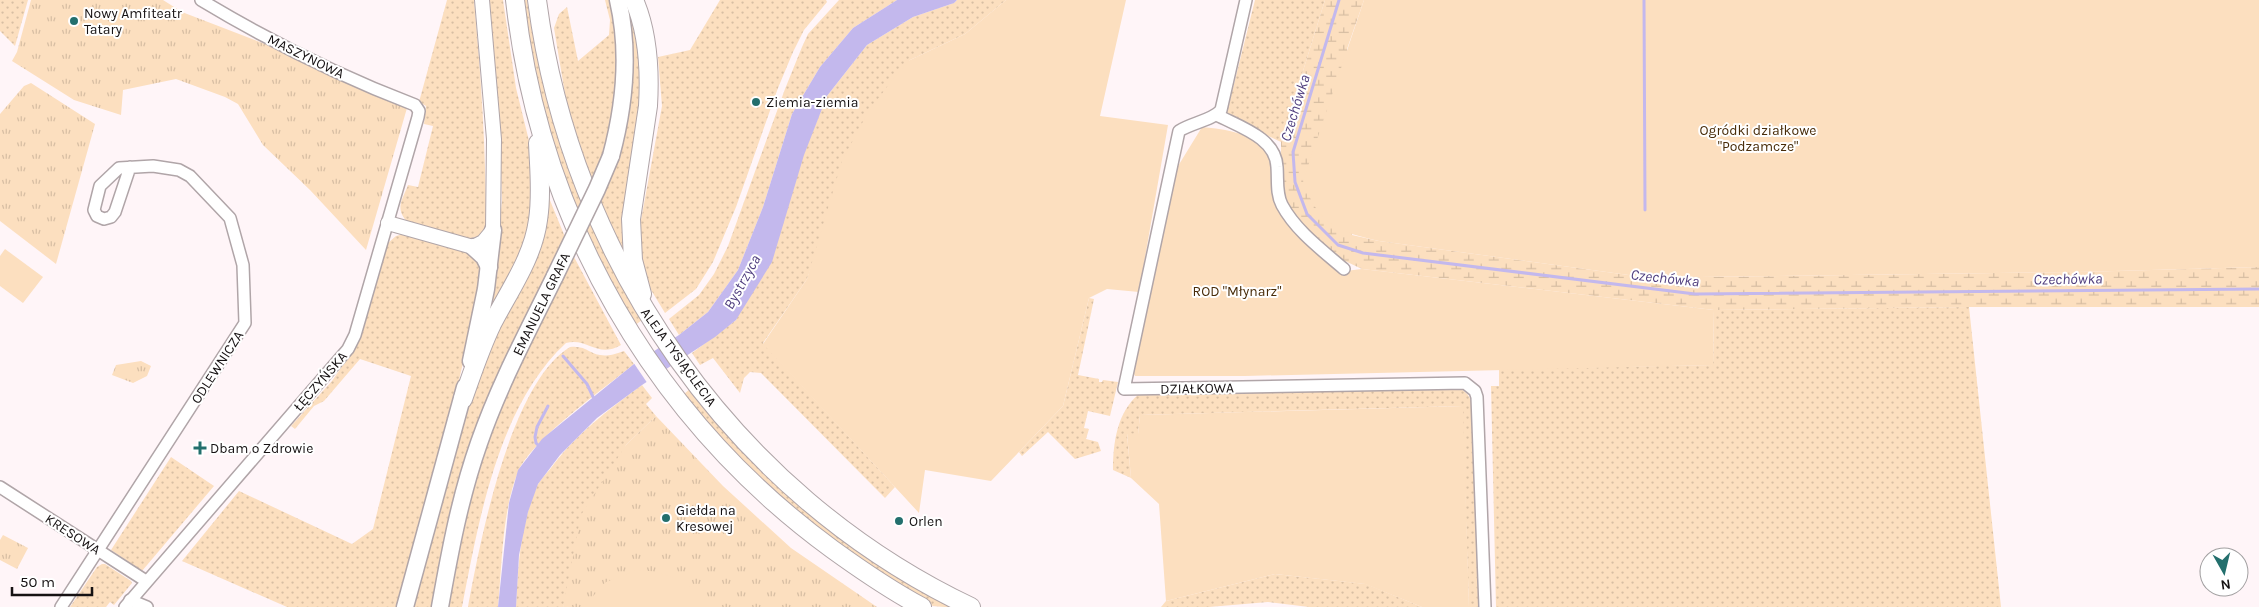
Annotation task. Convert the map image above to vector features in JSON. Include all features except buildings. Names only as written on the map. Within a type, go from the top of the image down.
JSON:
[{"type":"main road","name":"ALEJA TYSIĄCLECIA","points":[[515,0],[521,47],[537,120],[562,194],[585,252],[628,331],[674,394],[728,457],[795,520],[874,578],[922,607]]},
{"type":"main road","name":"ALEJA TYSIĄCLECIA","points":[[537,0],[550,77],[584,184],[616,259],[648,316],[697,384],[745,442],[789,486],[817,509],[903,571],[971,607]]},
{"type":"main road","name":"EMANUELA GRAFA","points":[[440,607],[454,529],[479,444],[511,364],[597,189],[611,156],[625,89],[624,31],[618,0]]},
{"type":"main road","points":[[634,0],[644,38],[649,88],[648,106],[630,219],[633,260],[648,316]]},
{"type":"main road","points":[[405,607],[463,399],[480,350],[523,267],[538,221],[540,201],[537,120]]},
{"type":"main road","points":[[463,399],[486,290],[493,230]]},
{"type":"main road","points":[[473,247],[484,258],[488,267]]},
{"type":"street","name":"MASZYNOWA","points":[[201,0],[235,20],[372,89],[415,105]]},
{"type":"street","points":[[388,223],[473,247],[483,242],[493,230],[494,139],[482,0]]},
{"type":"street","points":[[1246,0],[1223,105],[1217,115],[1266,142],[1273,149],[1276,156],[1278,191],[1282,205],[1306,236],[1344,269]]},
{"type":"street","name":"ŁĘCZYŃSKA","points":[[127,604],[348,349],[355,335],[417,123],[419,111],[415,105]]},
{"type":"street","name":"DZIAŁKOWA","points":[[1217,115],[1189,124],[1179,131],[1124,389],[1464,383],[1475,391],[1477,397],[1485,607]]},
{"type":"street","name":"ODLEWNICZA","points":[[60,607],[245,323],[243,265],[230,218],[190,176],[179,170],[152,166],[130,167]]},
{"type":"street","name":"KRESOWA","points":[[0,487],[146,581]]},
{"type":"street","points":[[127,604],[148,607]]},
{"type":"green space","points":[[0,0],[28,0],[15,46],[0,31]]},
{"type":"green space","points":[[31,0],[163,0],[182,12],[286,52],[407,108],[366,250],[310,190],[263,145],[238,104],[225,97],[176,79],[123,90],[121,115],[74,100],[12,61],[17,52]]},
{"type":"green space","points":[[447,0],[474,0],[477,28],[484,141],[486,226],[481,236],[467,239],[407,222],[400,208],[408,185],[418,187],[433,126],[424,124],[426,106],[419,102]]},
{"type":"green space","points":[[488,0],[503,0],[516,88],[532,153],[536,190],[525,249],[489,318],[502,201],[500,136]]},
{"type":"green space","points":[[523,0],[527,0],[549,103],[589,222],[642,320],[634,326],[605,271],[579,215],[556,157],[539,98]]},
{"type":"green space","points":[[605,0],[611,0],[617,32],[616,98],[611,131],[591,182],[568,112],[554,28],[559,14],[567,7],[578,61],[609,35],[610,20]]},
{"type":"green space","points":[[625,0],[633,7],[641,76],[628,264],[600,204],[618,152],[629,104],[632,80],[630,28]]},
{"type":"green space","points":[[720,0],[826,0],[827,2],[804,30],[793,52],[778,88],[736,207],[713,262],[696,289],[665,313],[645,280],[639,231],[662,106],[658,57],[690,50]]},
{"type":"green space","points":[[839,0],[897,0],[853,28],[820,67],[792,114],[763,207],[738,270],[708,312],[679,335],[669,319],[699,295],[714,274],[728,246],[802,47],[808,34]]},
{"type":"green space","points":[[957,0],[1006,0],[965,34],[910,60],[814,259],[807,279],[763,343],[895,487],[885,498],[761,373],[750,372],[744,378],[740,393],[713,358],[700,365],[692,353],[736,320],[827,96],[867,45],[913,17],[954,3]]},
{"type":"green space","points":[[1006,0],[1126,0],[1100,116],[1168,125],[1139,292],[1107,289],[1089,298],[1063,406],[991,481],[925,470],[919,513],[763,344],[807,279],[842,161],[867,114],[892,80],[910,60],[965,34]]},
{"type":"green space","points":[[1255,0],[1325,0],[1281,142],[1226,116]]},
{"type":"green space","points":[[1325,0],[1364,0],[1347,49],[1352,235],[1379,241],[1636,276],[1700,277],[2079,272],[2259,267],[2259,307],[1969,307],[1714,310],[1362,269],[1328,253],[1299,225],[1281,193],[1281,142]]},
{"type":"green space","name":"Ogródki działkowe \"Podzamcze\"","points":[[1364,0],[2259,0],[2259,267],[2079,272],[1700,277],[1636,276],[1365,238],[1331,224],[1323,217],[1315,207],[1303,181]]},
{"type":"green space","points":[[31,83],[95,124],[56,264],[0,221],[0,114],[24,86]]},
{"type":"green space","name":"ROD \"Młynarz\"","points":[[1202,127],[1221,129],[1248,137],[1271,152],[1285,218],[1337,272],[1362,269],[1714,310],[1713,365],[1245,376],[1135,376],[1132,370],[1175,171]]},
{"type":"green space","points":[[547,193],[565,237],[518,334],[433,607],[414,607],[469,405],[487,350]]},
{"type":"green space","points":[[404,234],[469,251],[480,263],[481,270],[474,313],[455,397],[398,607],[287,607],[182,561],[239,491],[352,544],[373,529],[411,376],[360,359],[324,401],[314,406],[295,429],[291,426],[332,381],[359,341],[388,243],[396,236]]},
{"type":"green space","points":[[5,249],[43,277],[23,303],[0,286],[0,256]]},
{"type":"green space","points":[[574,257],[621,345],[605,350],[580,343],[566,343],[543,369],[523,399],[508,431],[484,502],[462,607],[449,607],[470,502],[488,440],[517,370]]},
{"type":"green space","points":[[1089,298],[1094,299],[1078,375],[1099,379],[1099,382],[1103,380],[1118,382],[1110,416],[1088,411],[1084,428],[1089,429],[1086,439],[1098,442],[1101,451],[1075,459],[1048,432],[1022,456],[1019,452],[1063,406]]},
{"type":"green space","points":[[1969,307],[2001,607],[1496,607],[1491,386],[1499,386],[1499,369],[1713,365],[1714,310]]},
{"type":"green space","points":[[570,347],[583,348],[598,355],[624,351],[634,364],[570,415],[526,459],[518,472],[509,503],[498,607],[468,607],[490,506],[501,466],[515,428],[530,394],[549,366]]},
{"type":"green space","points":[[141,361],[151,366],[147,376],[133,383],[112,375],[116,365]]},
{"type":"green space","points":[[642,385],[652,398],[646,404],[656,416],[626,445],[563,607],[516,607],[523,531],[538,484],[582,433]]},
{"type":"green space","points":[[1452,387],[1465,392],[1472,404],[1479,607],[1469,607],[1462,406],[1140,415],[1138,435],[1127,434],[1131,478],[1113,470],[1115,439],[1121,419],[1132,401],[1139,394]]},
{"type":"green space","points":[[690,389],[759,467],[787,492],[874,559],[919,588],[956,607],[933,606],[915,598],[831,540],[804,518],[753,471],[706,421],[684,394]]},
{"type":"green space","points":[[1463,406],[1469,607],[1422,607],[1365,584],[1275,574],[1166,601],[1159,504],[1131,478],[1127,433],[1138,434],[1140,415]]},
{"type":"green space","name":"Giełda na Kresowej","points":[[656,416],[723,486],[791,548],[877,607],[563,607],[581,515],[626,445]]},
{"type":"green space","points":[[171,457],[214,486],[142,571],[111,550]]},
{"type":"green space","points":[[3,535],[28,548],[17,569],[0,560],[0,540]]},
{"type":"green space","points":[[105,564],[132,583],[114,605],[110,602],[106,607],[70,607],[97,567]]},
{"type":"green space","points":[[637,570],[669,576],[688,586],[713,607],[583,607],[606,582]]},
{"type":"green space","points":[[1275,574],[1366,584],[1422,607],[1309,607],[1268,602],[1209,607],[1161,607],[1166,601]]},
{"type":"water","name":"Bystrzyca","points":[[897,0],[957,0],[954,3],[913,17],[867,45],[827,96],[804,155],[772,262],[736,320],[715,337],[642,385],[597,418],[560,455],[538,484],[528,512],[519,555],[516,607],[498,607],[509,503],[518,470],[542,439],[634,364],[679,335],[708,312],[738,270],[763,207],[792,114],[820,67],[853,28]]},
{"type":"pier","points":[[652,350],[667,372],[648,384],[633,362]]},
{"type":"waterway","name":"Czechówka","points":[[1339,0],[1293,152],[1295,182],[1307,214],[1338,245],[1363,253],[1695,294],[2259,289]]},
{"type":"waterway","points":[[1644,0],[1645,210]]},
{"type":"waterway","points":[[563,356],[587,384],[595,401]]},
{"type":"waterway","points":[[540,447],[536,443],[535,437],[537,427],[548,406]]},
{"type":"place","name":"Nowy Amfiteatr Tatary","points":[[74,21]]},
{"type":"place","name":"Ziemia-ziemia","points":[[756,102]]},
{"type":"place","name":"Dbam o Zdrowie","points":[[200,448]]},
{"type":"place","name":"Giełda na Kresowej","points":[[666,518]]},
{"type":"place","name":"Orlen","points":[[899,521]]}]
